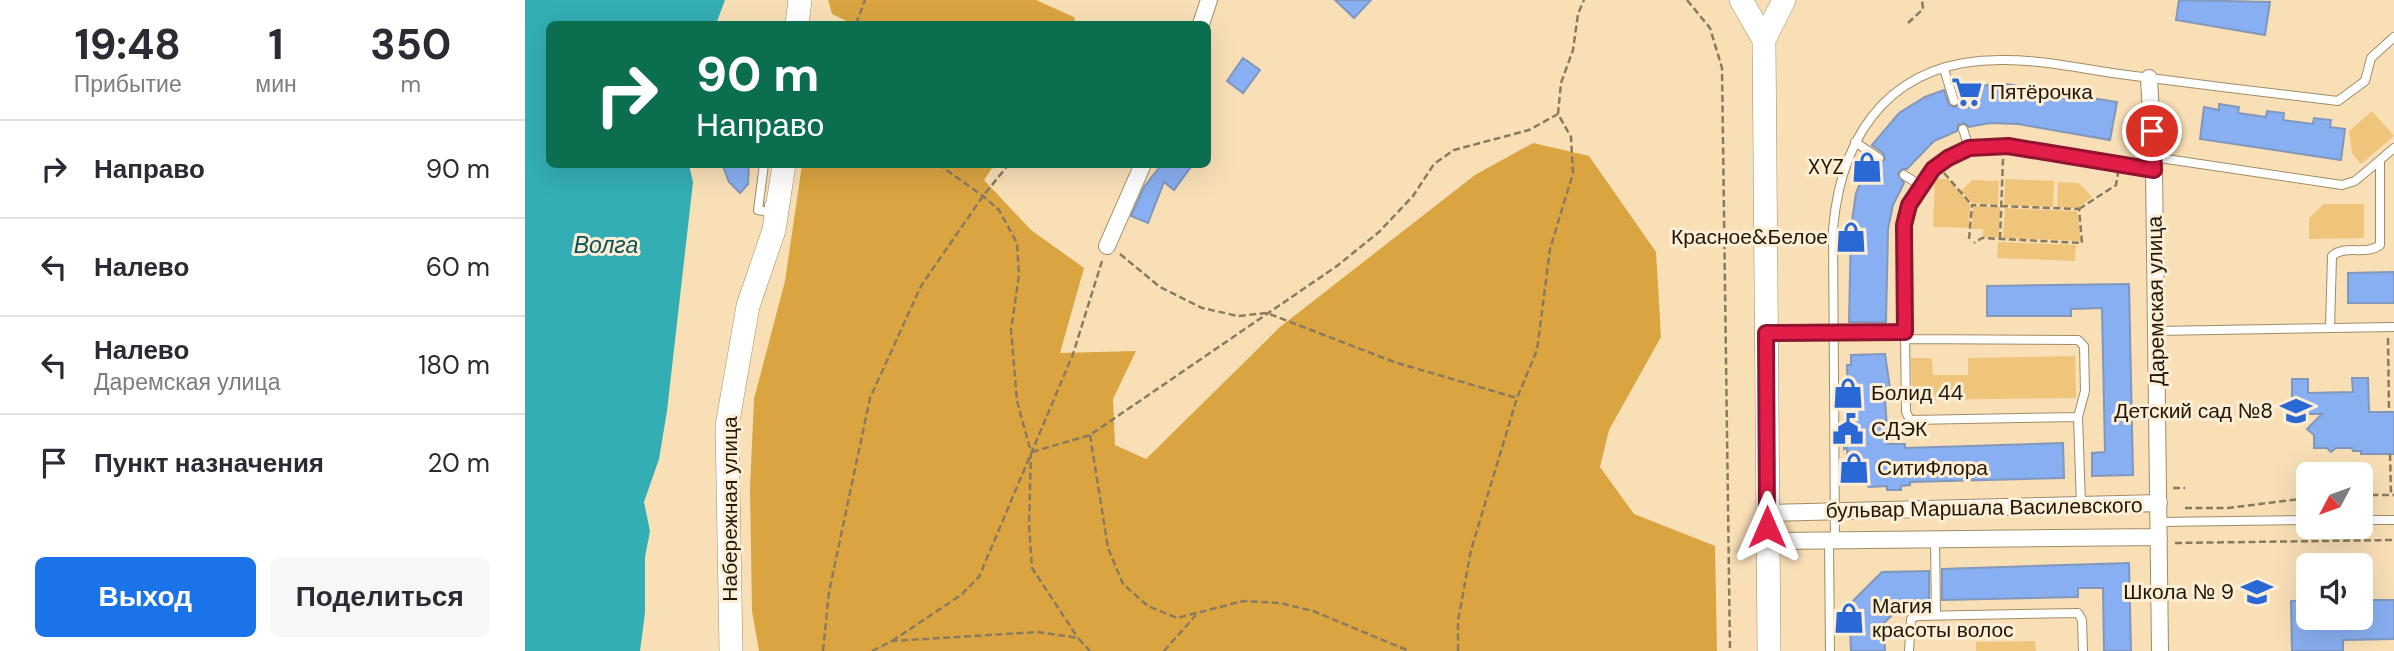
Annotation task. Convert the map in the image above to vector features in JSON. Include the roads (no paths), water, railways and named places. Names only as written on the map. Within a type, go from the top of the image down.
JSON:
[{"type":"main road","points":[[797,21],[800,0]]},
{"type":"main road","points":[[1741,0],[1764,40]]},
{"type":"main road","points":[[1769,651],[1764,40],[1784,0]]},
{"type":"main road","name":"Набережная улица","points":[[731,651],[727,426],[748,306],[774,230],[783,168]]},
{"type":"street","points":[[1203,21],[1209,0]]},
{"type":"street","name":"Даремская улица","points":[[2149,78],[2154,164],[2162,496],[2159,651]]},
{"type":"street","points":[[1107,246],[1141,168]]},
{"type":"street","name":"бульвар Маршала Василевского","points":[[1767,513],[2081,505],[2162,496]]},
{"type":"street","name":"бульвар Маршала Василевского","points":[[1768,541],[2162,534]]},
{"type":"lane","points":[[1830,651],[1835,511],[1833,229],[1836,195],[1855,142],[1881,103],[1904,86],[1944,69],[2004,60],[2338,102],[2365,81],[2371,58],[2394,37]]},
{"type":"lane","points":[[1944,69],[1954,101]]},
{"type":"lane","points":[[1963,129],[1969,148]]},
{"type":"lane","points":[[1855,142],[1879,158]]},
{"type":"lane","points":[[2078,417],[1910,420],[1906,411],[1904,225],[1909,205],[1920,186],[1937,166],[1969,148],[2004,146],[2120,165],[2154,164],[2342,185],[2355,181],[2394,148]]},
{"type":"lane","points":[[2330,328],[2332,256],[2339,251],[2371,250],[2380,245],[2380,160]]},
{"type":"lane","points":[[763,168],[758,210],[768,212],[775,168]]},
{"type":"lane","points":[[1904,175],[1920,186]]},
{"type":"lane","points":[[2156,331],[2391,327]]},
{"type":"lane","points":[[1766,333],[2078,340],[2084,346],[2085,391],[2078,417],[2081,505]]},
{"type":"lane","points":[[2373,520],[2394,520]]},
{"type":"lane","name":"бульвар Маршала Василевского","points":[[2162,534],[2296,521]]},
{"type":"lane","points":[[1935,540],[1936,615]]},
{"type":"lane","points":[[1909,651],[1910,619],[1917,615],[2078,613],[2082,620],[2083,651]]},
{"type":"water","name":"Волга","points":[[525,0],[725,0],[717,21],[546,21],[546,168],[690,168],[693,182],[667,411],[659,459],[644,502],[650,531],[645,557],[645,613],[640,651],[525,651]]},
{"type":"place","name":"Пятёрочка","points":[[1967,92]]},
{"type":"place","name":"XYZ","points":[[1867,167]]},
{"type":"place","name":"Красное&Белое","points":[[1851,237]]},
{"type":"place","name":"Болид 44","points":[[1848,393]]},
{"type":"place","name":"Детский сад №8","points":[[2296,411]]},
{"type":"place","name":"СДЭК","points":[[1848,429]]},
{"type":"place","name":"СитиФлора","points":[[1854,468]]},
{"type":"place","name":"Школа № 9","points":[[2257,592]]},
{"type":"place","name":"Магия красоты волос","points":[[1849,618]]}]
